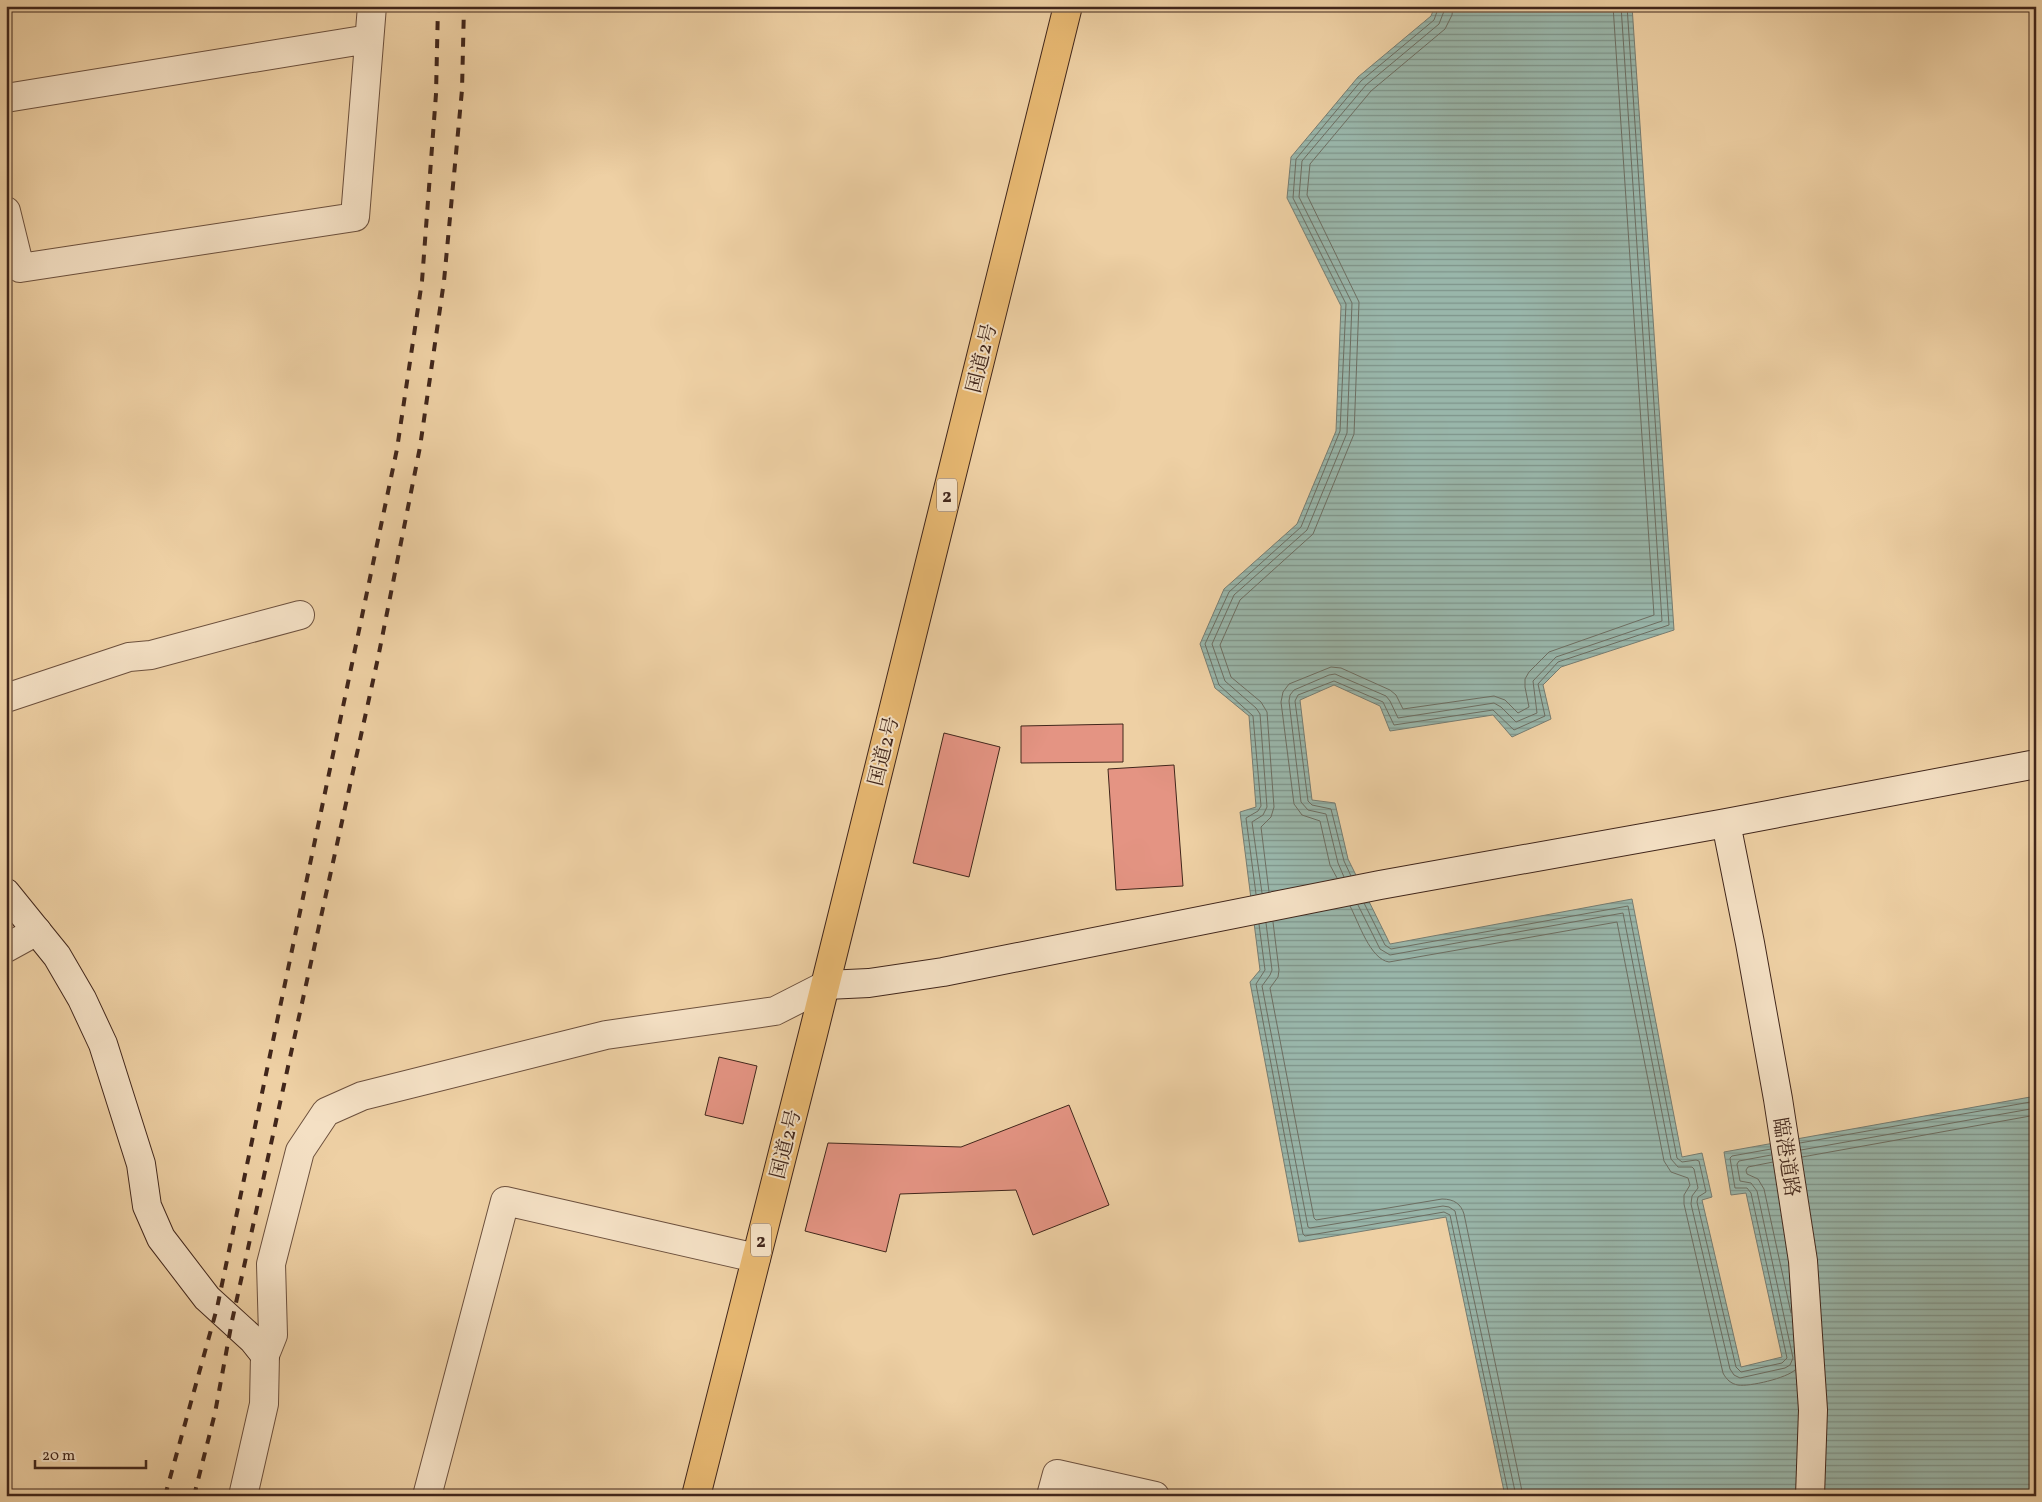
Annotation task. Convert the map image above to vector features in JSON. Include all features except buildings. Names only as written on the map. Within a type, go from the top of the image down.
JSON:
[{"type":"highway","name":"国道2号","points":[[696,1496],[826,985],[1068,6]]},
{"type":"street","points":[[6,211],[20,268],[355,218],[372,6]]},
{"type":"street","points":[[6,98],[369,39]]},
{"type":"street","points":[[6,698],[129,658],[151,655],[300,615]]},
{"type":"street","points":[[243,1496],[264,1404],[264,1355],[273,1335],[271,1264],[300,1151],[326,1112],[362,1096],[606,1036],[775,1011],[826,985],[868,983],[943,972],[1380,885],[1726,823],[2036,764]]},
{"type":"street","name":"臨港道路","points":[[1726,823],[1750,942],[1778,1099],[1803,1261],[1813,1410],[1810,1496]]},
{"type":"street","points":[[6,893],[57,956],[82,999],[103,1044],[142,1164],[147,1206],[161,1238],[207,1298],[253,1340],[264,1355]]},
{"type":"street","points":[[6,948],[37,931]]},
{"type":"street","points":[[427,1496],[505,1201],[756,1258]]},
{"type":"street","points":[[1051,1496],[1057,1474],[1155,1496]]},
{"type":"water","points":[[1435,6],[1632,6],[1674,630],[1561,667],[1543,685],[1551,719],[1512,737],[1493,715],[1390,731],[1380,706],[1334,685],[1300,700],[1312,800],[1335,803],[1348,859],[1390,944],[1632,899],[1682,1157],[1702,1153],[1712,1197],[1702,1200],[1741,1367],[1782,1357],[1746,1193],[1731,1195],[1724,1152],[2036,1096],[2036,1496],[1505,1496],[1446,1217],[1299,1242],[1250,982],[1260,970],[1240,812],[1256,807],[1249,716],[1215,688],[1200,644],[1224,589],[1297,524],[1336,431],[1341,306],[1287,198],[1291,157],[1358,77],[1431,16]]},
{"type":"railway","points":[[165,1496],[217,1308],[397,449],[422,281],[436,94],[438,6]]},
{"type":"railway","points":[[194,1496],[215,1413],[232,1321],[378,658],[420,447],[444,281],[462,90],[464,6]]}]
